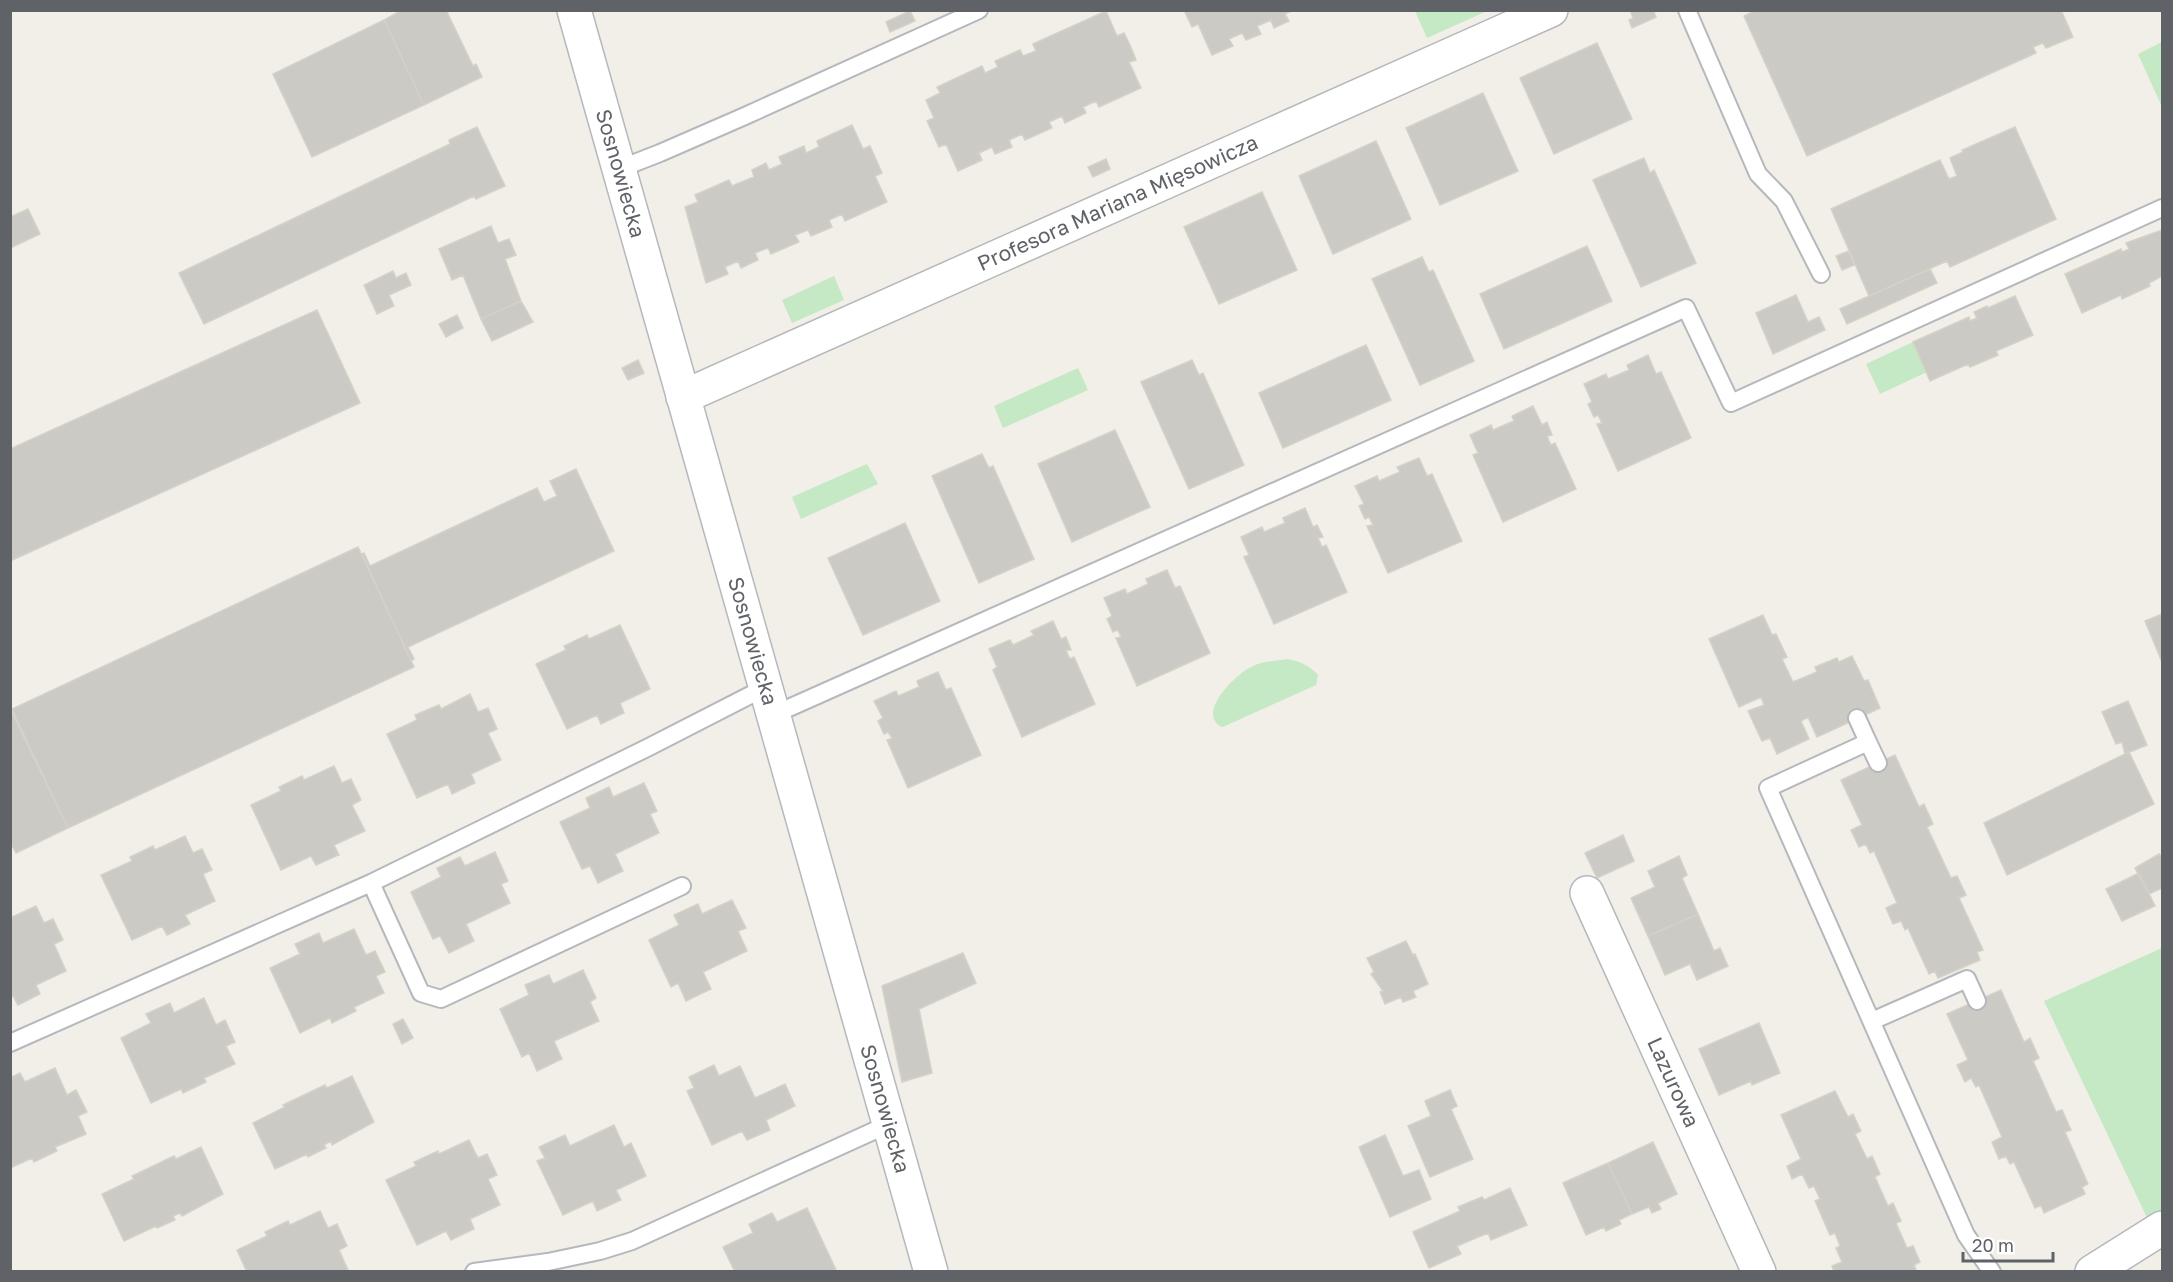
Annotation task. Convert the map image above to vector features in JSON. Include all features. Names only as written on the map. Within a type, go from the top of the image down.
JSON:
[{"type":"street","name":"Sosnowiecka","points":[[574,10],[931,1272]]},
{"type":"street","name":"Profesora Mariana Mięsowicza","points":[[683,397],[1551,10]]},
{"type":"street","name":"Lazurowa","points":[[1587,893],[1759,1272]]},
{"type":"street","points":[[2092,1272],[2163,1228]]},
{"type":"lane","points":[[619,169],[745,116],[979,10]]},
{"type":"lane","points":[[1687,10],[1758,174],[1784,201],[1821,274]]},
{"type":"lane","points":[[10,1043],[371,883],[647,748],[770,701],[1686,308],[1731,403],[2163,208]]},
{"type":"lane","points":[[1857,718],[1878,763]]},
{"type":"lane","points":[[1868,741],[1768,788],[1966,1235],[1992,1272]]},
{"type":"lane","points":[[371,883],[421,993],[441,999],[682,886]]},
{"type":"lane","points":[[1872,1021],[1967,979],[1977,1001]]},
{"type":"lane","points":[[474,1272],[548,1262],[600,1251],[632,1241],[889,1124]]},
{"type":"green space","points":[[1415,11],[1487,11],[1427,38]]},
{"type":"green space","points":[[2162,42],[2162,107],[2138,54]]},
{"type":"green space","points":[[834,276],[844,300],[792,323],[782,300]]},
{"type":"green space","points":[[1913,342],[1927,372],[1880,394],[1866,364]]},
{"type":"green space","points":[[1078,368],[1088,390],[1003,428],[994,406]]},
{"type":"green space","points":[[867,464],[878,484],[801,519],[792,497]]},
{"type":"green space","points":[[1288,659],[1304,664],[1315,672],[1318,675],[1316,685],[1225,726],[1222,727],[1215,721],[1213,713],[1215,704],[1228,686],[1244,671],[1255,665]]},
{"type":"green space","points":[[2162,948],[2162,1221],[2152,1228],[2044,1001]]},
{"type":"building","points":[[402,10],[446,10],[473,66],[476,64],[482,77],[424,105],[384,20]]},
{"type":"building","points":[[1184,10],[1293,10],[1285,14],[1289,21],[1274,28],[1271,20],[1257,26],[1261,34],[1246,40],[1242,33],[1229,39],[1233,46],[1212,55],[1198,24],[1192,27]]},
{"type":"building","points":[[1630,10],[1653,10],[1656,17],[1632,28],[1629,20],[1633,18]]},
{"type":"building","points":[[1756,10],[2061,10],[2073,37],[2046,48],[2043,43],[2033,47],[2036,53],[1807,156],[1744,16]]},
{"type":"building","points":[[910,11],[915,21],[890,32],[886,22]]},
{"type":"building","points":[[1106,11],[1117,36],[1124,33],[1130,45],[1136,60],[1129,62],[1141,88],[1099,107],[1096,101],[1083,107],[1086,113],[1065,123],[1062,116],[1049,122],[1052,128],[1025,140],[1022,134],[1009,140],[1012,147],[995,154],[992,147],[979,153],[982,160],[958,171],[946,144],[939,147],[927,121],[934,118],[926,100],[940,93],[937,87],[982,66],[985,73],[998,67],[995,61],[1020,50],[1023,56],[1036,51],[1033,44]]},
{"type":"building","points":[[384,20],[424,105],[312,157],[273,74]]},
{"type":"building","points":[[1597,43],[1632,119],[1554,154],[1520,78]]},
{"type":"building","points":[[1483,93],[1518,171],[1440,205],[1406,128]]},
{"type":"building","points":[[852,125],[863,149],[870,146],[882,173],[875,176],[887,202],[845,221],[842,214],[829,220],[832,227],[811,236],[808,230],[795,235],[799,242],[771,254],[768,248],[755,253],[758,260],[741,268],[738,261],[725,267],[728,274],[706,283],[685,207],[698,202],[695,195],[729,180],[732,186],[754,177],[752,170],[766,163],[769,170],[782,164],[779,157],[804,146],[806,153],[819,147],[817,141]]},
{"type":"building","points":[[477,127],[505,186],[476,199],[474,196],[204,324],[179,273],[450,144],[449,140]]},
{"type":"building","points":[[2015,127],[2056,219],[1950,267],[1947,261],[1869,296],[1831,209],[1940,160],[1949,179],[1957,176],[1950,158],[1963,152],[1962,150]]},
{"type":"building","points":[[1376,141],[1411,219],[1333,254],[1299,176]]},
{"type":"building","points":[[1644,158],[1650,173],[1654,170],[1696,263],[1641,287],[1593,180]]},
{"type":"building","points":[[1106,159],[1110,169],[1093,177],[1088,167]]},
{"type":"building","points":[[1262,192],[1297,270],[1219,304],[1184,227]]},
{"type":"building","points":[[28,209],[40,234],[10,248],[10,217]]},
{"type":"building","points":[[491,226],[498,243],[509,239],[516,255],[505,259],[521,301],[481,319],[463,275],[452,280],[439,249]]},
{"type":"building","points":[[2162,230],[2162,276],[2149,283],[2150,286],[2122,299],[2121,295],[2082,313],[2065,274],[2121,249],[2122,252],[2129,249],[2126,243]]},
{"type":"building","points":[[1587,246],[1612,301],[1504,349],[1480,294]]},
{"type":"building","points":[[1849,251],[1854,265],[1842,270],[1836,256]]},
{"type":"building","points":[[1422,257],[1429,272],[1433,270],[1474,361],[1420,385],[1372,279]]},
{"type":"building","points":[[1930,269],[1937,283],[1847,324],[1840,309]]},
{"type":"building","points":[[393,271],[396,278],[406,273],[411,285],[389,295],[394,306],[377,314],[364,285]]},
{"type":"building","points":[[1796,295],[1808,322],[1819,317],[1825,330],[1773,354],[1756,313]]},
{"type":"building","points":[[2015,296],[2033,335],[1996,351],[1998,355],[1970,367],[1968,364],[1930,381],[1913,342],[1969,317],[1970,321],[1977,318],[1974,312]]},
{"type":"building","points":[[521,301],[533,322],[492,341],[481,319]]},
{"type":"building","points":[[317,310],[360,403],[10,561],[10,449]]},
{"type":"building","points":[[457,315],[463,328],[446,337],[439,324]]},
{"type":"building","points":[[1366,345],[1391,400],[1283,448],[1259,393]]},
{"type":"building","points":[[1648,355],[1656,374],[1661,372],[1691,438],[1618,471],[1597,424],[1602,423],[1598,415],[1594,417],[1588,404],[1592,402],[1584,384],[1606,374],[1608,379],[1629,370],[1627,365]]},
{"type":"building","points":[[638,360],[644,373],[628,380],[622,368]]},
{"type":"building","points":[[1192,360],[1199,375],[1203,373],[1244,465],[1189,489],[1141,382]]},
{"type":"building","points":[[1533,406],[1542,425],[1547,422],[1552,435],[1547,436],[1549,441],[1551,445],[1555,443],[1576,489],[1503,522],[1473,455],[1478,453],[1470,435],[1491,425],[1493,430],[1514,421],[1512,416]]},
{"type":"building","points":[[1115,430],[1150,507],[1072,542],[1038,464]]},
{"type":"building","points":[[982,454],[989,468],[993,466],[1034,559],[979,583],[932,476]]},
{"type":"building","points":[[1419,458],[1427,476],[1432,474],[1462,541],[1388,573],[1367,526],[1373,525],[1369,517],[1365,519],[1359,506],[1364,504],[1355,486],[1377,476],[1379,481],[1400,472],[1397,467]]},
{"type":"building","points":[[576,469],[614,551],[408,647],[414,659],[411,661],[362,554],[364,553],[370,566],[537,488],[544,502],[557,496],[550,481]]},
{"type":"building","points":[[1305,508],[1313,527],[1317,525],[1323,537],[1318,538],[1322,547],[1326,545],[1347,592],[1274,624],[1244,557],[1249,555],[1241,537],[1262,527],[1264,532],[1285,523],[1283,518]]},
{"type":"building","points":[[905,523],[940,601],[863,635],[828,558]]},
{"type":"building","points":[[358,547],[414,667],[68,828],[12,709]]},
{"type":"building","points":[[1167,570],[1175,588],[1180,586],[1210,653],[1137,686],[1116,638],[1121,637],[1119,632],[1117,630],[1113,632],[1107,619],[1112,616],[1104,598],[1125,589],[1127,594],[1148,584],[1146,579]]},
{"type":"building","points":[[2162,614],[2162,662],[2145,621]]},
{"type":"building","points":[[1763,615],[1772,635],[1776,634],[1787,657],[1782,659],[1793,682],[1817,672],[1815,667],[1837,658],[1839,662],[1852,656],[1864,681],[1868,680],[1880,708],[1817,737],[1808,717],[1801,721],[1809,739],[1777,754],[1770,738],[1762,741],[1748,711],[1764,705],[1761,697],[1739,707],[1709,639]]},
{"type":"building","points":[[1053,621],[1061,639],[1066,637],[1071,650],[1066,650],[1068,655],[1070,659],[1074,657],[1095,704],[1022,737],[993,670],[997,667],[989,649],[1010,640],[1013,645],[1034,635],[1031,631]]},
{"type":"building","points":[[620,625],[650,689],[620,703],[624,713],[601,724],[597,715],[567,729],[536,664],[566,650],[564,646],[587,635],[589,639]]},
{"type":"building","points":[[938,672],[946,690],[951,688],[981,755],[908,788],[887,740],[892,738],[888,732],[884,734],[878,721],[883,718],[874,701],[896,691],[898,696],[919,687],[917,681]]},
{"type":"building","points":[[470,694],[478,712],[488,708],[497,729],[488,733],[501,760],[471,774],[475,783],[452,794],[448,784],[417,798],[387,734],[417,720],[415,715],[439,705],[441,709]]},
{"type":"building","points":[[2128,701],[2147,745],[2125,754],[2122,742],[2116,744],[2102,712]]},
{"type":"building","points":[[10,709],[68,828],[16,853],[10,842]]},
{"type":"building","points":[[2129,752],[2154,804],[2007,875],[1984,823]]},
{"type":"building","points":[[1895,755],[1919,807],[1924,804],[1933,824],[1927,827],[1951,878],[1957,876],[1966,895],[1959,898],[1983,950],[1977,952],[1980,960],[1938,978],[1935,971],[1929,974],[1908,928],[1905,930],[1901,921],[1893,924],[1886,908],[1897,903],[1874,851],[1870,853],[1866,844],[1859,847],[1851,830],[1862,825],[1841,780]]},
{"type":"building","points":[[334,766],[342,783],[351,779],[361,800],[352,805],[365,831],[334,845],[339,855],[316,865],[311,856],[281,870],[251,805],[281,791],[279,787],[302,776],[304,780]]},
{"type":"building","points":[[644,783],[657,811],[650,814],[659,833],[615,854],[623,871],[598,883],[590,866],[582,869],[560,822],[590,808],[586,798],[609,787],[613,797]]},
{"type":"building","points":[[1623,835],[1634,861],[1597,878],[1585,853]]},
{"type":"building","points":[[185,836],[193,853],[202,849],[212,870],[203,874],[215,901],[185,915],[190,924],[167,935],[162,926],[132,940],[101,875],[132,861],[130,857],[153,846],[155,850]]},
{"type":"building","points":[[495,852],[508,881],[501,884],[510,903],[466,924],[474,941],[449,953],[440,936],[433,939],[411,892],[441,877],[437,868],[460,857],[465,866]]},
{"type":"building","points":[[2159,854],[2162,857],[2162,888],[2149,894],[2135,868]]},
{"type":"building","points":[[1679,856],[1687,875],[1682,878],[1698,914],[1648,936],[1631,898],[1655,887],[1648,871]]},
{"type":"building","points":[[2139,873],[2155,906],[2122,921],[2106,889]]},
{"type":"building","points":[[732,900],[746,928],[738,931],[747,951],[703,972],[711,989],[686,1001],[678,983],[671,987],[649,940],[679,925],[674,915],[698,904],[702,914]]},
{"type":"building","points":[[36,906],[44,923],[53,919],[63,940],[54,944],[66,971],[36,985],[40,994],[18,1005],[13,996],[10,997],[10,918]]},
{"type":"building","points":[[1698,914],[1714,951],[1720,948],[1728,966],[1697,980],[1690,964],[1665,975],[1648,936]]},
{"type":"building","points":[[354,929],[366,955],[375,951],[385,972],[376,976],[384,993],[354,1007],[356,1011],[332,1023],[330,1018],[300,1033],[270,968],[300,954],[295,944],[319,933],[323,943]]},
{"type":"building","points":[[1406,941],[1413,955],[1415,954],[1428,984],[1413,991],[1416,997],[1403,1002],[1401,997],[1385,1004],[1380,992],[1383,991],[1371,974],[1374,972],[1367,958]]},
{"type":"building","points":[[963,953],[976,983],[919,1009],[932,1073],[902,1082],[882,986]]},
{"type":"building","points":[[583,970],[596,998],[590,1002],[599,1021],[554,1041],[562,1059],[537,1071],[529,1053],[522,1057],[500,1009],[529,995],[525,985],[549,975],[553,984]]},
{"type":"building","points":[[2001,990],[2024,1042],[2030,1038],[2039,1058],[2033,1061],[2056,1112],[2062,1110],[2071,1130],[2065,1132],[2088,1184],[2082,1187],[2085,1194],[2044,1213],[2041,1205],[2035,1208],[2014,1162],[2010,1164],[2006,1156],[1999,1159],[1992,1142],[2002,1137],[1979,1085],[1976,1087],[1971,1078],[1965,1082],[1957,1065],[1968,1060],[1947,1014]]},
{"type":"building","points":[[204,998],[216,1025],[225,1020],[235,1042],[226,1046],[235,1064],[204,1078],[206,1082],[183,1093],[181,1089],[151,1103],[121,1038],[151,1023],[146,1014],[170,1003],[174,1013]]},
{"type":"building","points":[[403,1019],[413,1038],[402,1044],[393,1024]]},
{"type":"building","points":[[1759,1023],[1780,1073],[1752,1085],[1751,1081],[1719,1095],[1699,1049]]},
{"type":"building","points":[[714,1065],[719,1076],[740,1066],[755,1098],[785,1084],[795,1106],[766,1120],[770,1130],[747,1140],[742,1131],[712,1145],[687,1091],[694,1088],[689,1077]]},
{"type":"building","points":[[55,1068],[67,1095],[76,1090],[87,1112],[78,1116],[86,1134],[55,1147],[57,1151],[34,1162],[32,1158],[10,1168],[10,1078],[20,1073],[25,1082]]},
{"type":"building","points":[[352,1076],[374,1122],[332,1145],[331,1141],[324,1145],[326,1148],[308,1157],[307,1154],[275,1169],[253,1123],[285,1107],[283,1105],[325,1085],[327,1088]]},
{"type":"building","points":[[1450,1090],[1457,1106],[1451,1109],[1473,1159],[1430,1177],[1408,1126],[1431,1116],[1425,1101]]},
{"type":"building","points":[[1835,1091],[1848,1117],[1853,1114],[1861,1131],[1855,1134],[1867,1159],[1872,1156],[1880,1174],[1875,1177],[1888,1206],[1893,1203],[1901,1221],[1896,1223],[1907,1248],[1913,1246],[1920,1262],[1914,1265],[1917,1272],[1834,1272],[1832,1266],[1842,1262],[1836,1248],[1840,1246],[1835,1233],[1830,1235],[1815,1201],[1820,1199],[1814,1186],[1809,1188],[1802,1174],[1792,1179],[1787,1166],[1801,1159],[1781,1115]]},
{"type":"building","points":[[614,1125],[624,1147],[631,1143],[646,1176],[616,1190],[621,1200],[597,1211],[593,1201],[563,1215],[537,1161],[545,1158],[539,1147],[565,1135],[570,1146]]},
{"type":"building","points":[[1385,1135],[1403,1176],[1419,1170],[1431,1199],[1390,1217],[1359,1147]]},
{"type":"building","points":[[469,1140],[478,1158],[487,1154],[497,1175],[488,1179],[500,1205],[470,1219],[474,1229],[451,1240],[446,1231],[417,1245],[386,1180],[416,1166],[414,1162],[438,1151],[439,1154]]},
{"type":"building","points":[[1653,1142],[1677,1194],[1658,1203],[1661,1209],[1652,1213],[1649,1207],[1632,1214],[1608,1163]]},
{"type":"building","points":[[201,1147],[223,1194],[182,1216],[180,1213],[173,1216],[175,1220],[124,1241],[102,1194],[134,1179],[132,1176],[174,1156],[176,1159]]},
{"type":"building","points":[[1608,1163],[1632,1214],[1619,1220],[1621,1224],[1606,1231],[1604,1227],[1586,1235],[1563,1183]]},
{"type":"building","points":[[1510,1188],[1527,1225],[1491,1240],[1488,1233],[1457,1246],[1461,1254],[1429,1268],[1413,1232],[1460,1211],[1458,1207],[1482,1197],[1484,1200]]},
{"type":"building","points":[[807,1208],[837,1272],[735,1272],[723,1247],[753,1233],[749,1224],[772,1213],[777,1222]]},
{"type":"building","points":[[320,1211],[328,1228],[337,1224],[347,1246],[339,1250],[349,1272],[247,1272],[237,1250],[267,1236],[265,1232],[288,1221],[290,1225]]}]
